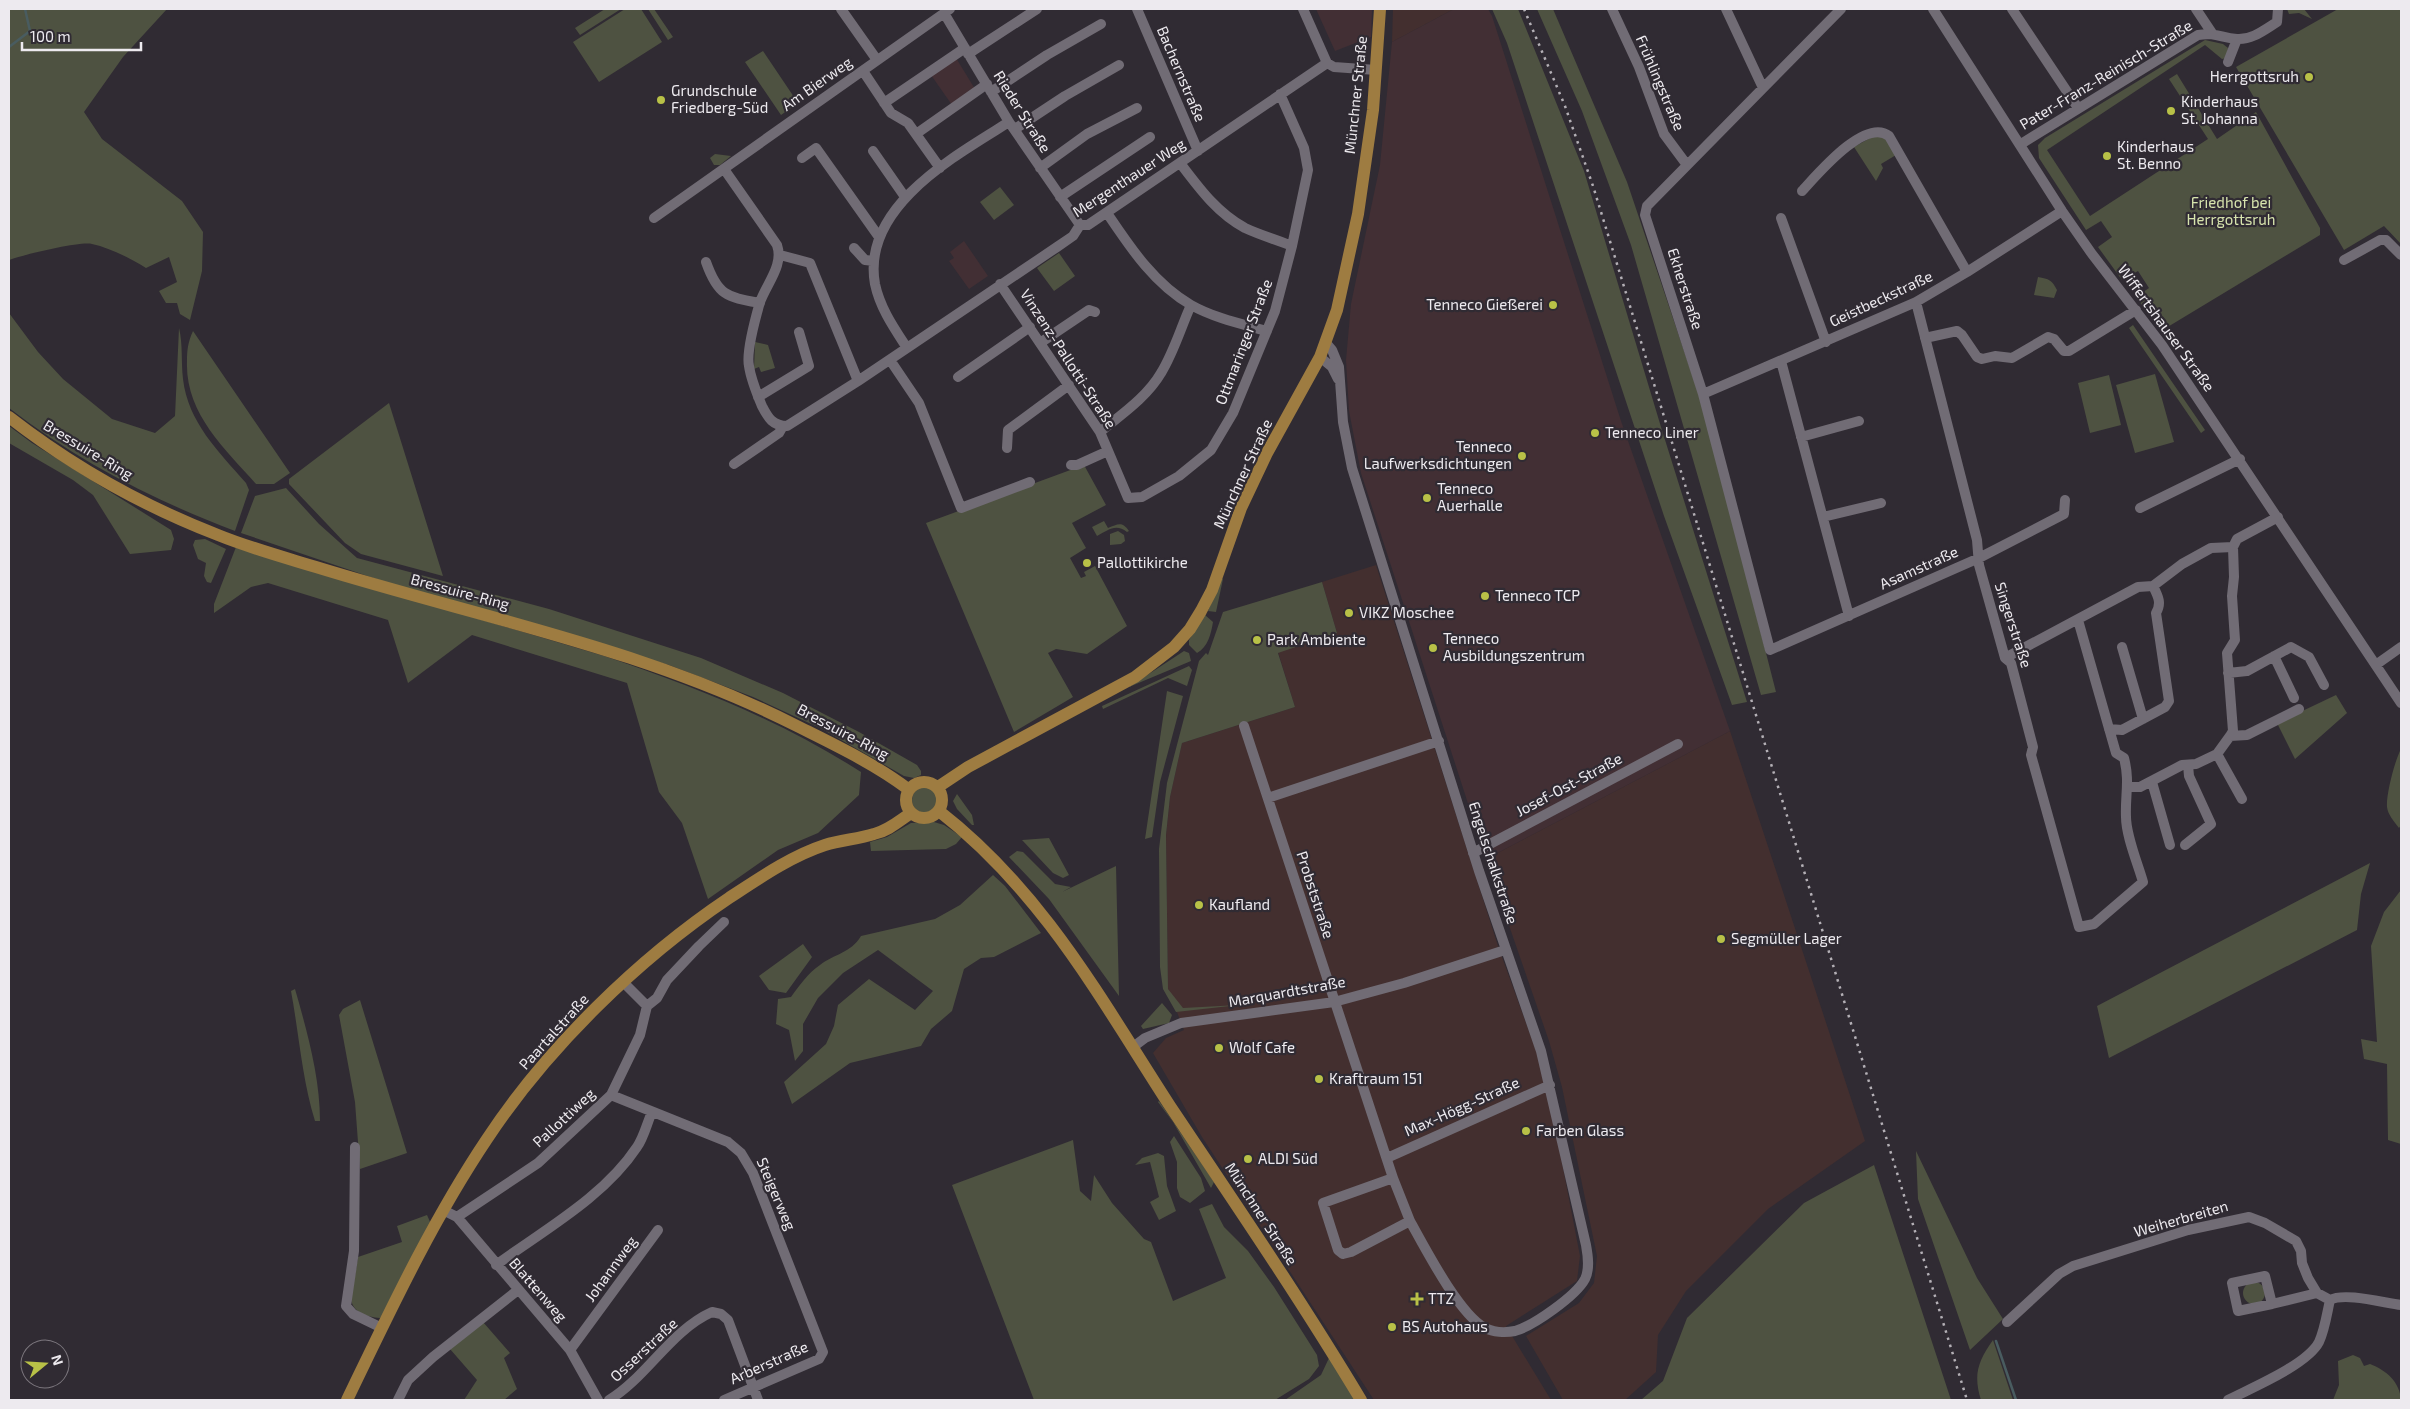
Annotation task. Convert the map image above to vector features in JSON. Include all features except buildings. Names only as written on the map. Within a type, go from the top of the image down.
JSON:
[{"type":"main road","name":"Münchner Straße","points":[[938,787],[968,767],[1135,677],[1161,659],[1182,639],[1202,611],[1212,590],[1249,492],[1267,453],[1326,344],[1348,269],[1358,214],[1373,110],[1380,9]]},
{"type":"main road","name":"Bressuire-Ring","points":[[9,416],[44,445],[98,478],[158,509],[218,535],[266,552],[648,664],[774,714],[875,767],[908,789]]},
{"type":"main road","points":[[921,781],[930,782],[938,787],[942,797],[939,811],[927,818],[921,818],[911,813],[905,801],[908,789],[921,781]]},
{"type":"main road","points":[[939,811],[972,838],[1014,880],[1046,918],[1133,1047]]},
{"type":"main road","name":"Paartalstraße","points":[[347,1400],[443,1210],[488,1138],[548,1060],[623,982],[662,947],[705,915],[783,865],[825,845],[876,834],[890,828],[911,813]]},
{"type":"main road","name":"Münchner Straße","points":[[1133,1047],[1361,1400]]},
{"type":"street","points":[[841,9],[877,60]]},
{"type":"street","points":[[884,103],[1037,9]]},
{"type":"street","name":"Bachernstraße","points":[[1137,9],[1198,151]]},
{"type":"street","points":[[1303,9],[1326,63],[1334,67],[1376,70]]},
{"type":"street","name":"Frühlingstraße","points":[[1612,9],[1639,67],[1664,134],[1687,165]]},
{"type":"street","points":[[1726,9],[1763,88]]},
{"type":"street","name":"Ekherstraße","points":[[1770,650],[1703,394],[1645,215],[1647,206],[1841,9]]},
{"type":"street","name":"Wiffertshauser Straße","points":[[1933,9],[2021,144],[2062,211],[2092,254],[2136,310],[2240,460],[2377,664],[2401,703]]},
{"type":"street","points":[[2012,9],[2078,108]]},
{"type":"street","points":[[2196,9],[2212,33]]},
{"type":"street","points":[[2228,62],[2237,39],[2255,36],[2277,22],[2278,9]]},
{"type":"street","name":"Am Bierweg","points":[[654,218],[947,11]]},
{"type":"street","name":"Rieder Straße","points":[[947,11],[966,51],[1012,126],[1080,225]]},
{"type":"street","points":[[916,134],[989,88],[1101,24]]},
{"type":"street","name":"Pater-Franz-Reinisch-Straße","points":[[2021,144],[2198,35],[2212,33],[2237,39]]},
{"type":"street","name":"Mergenthauer Weg","points":[[734,464],[779,433],[785,426],[858,382],[1073,236],[1080,225],[1088,225],[1107,213],[1326,63]]},
{"type":"street","points":[[906,348],[882,308],[876,286],[874,261],[879,237],[890,216],[906,197],[940,168],[1119,66]]},
{"type":"street","points":[[863,71],[892,113],[908,122],[940,168]]},
{"type":"street","name":"Ottmaringer Straße","points":[[1133,499],[1142,497],[1179,476],[1211,450],[1233,413],[1267,331],[1292,246],[1306,179],[1308,158],[1280,94]]},
{"type":"street","points":[[1040,168],[1087,134],[1137,108]]},
{"type":"street","points":[[1802,191],[1837,154],[1874,131],[1884,132],[1889,136],[1967,272]]},
{"type":"street","points":[[1060,197],[1150,137]]},
{"type":"street","points":[[802,158],[816,148],[879,237]]},
{"type":"street","points":[[873,151],[906,197]]},
{"type":"street","points":[[1180,163],[1210,201],[1224,214],[1246,228],[1292,246]]},
{"type":"street","points":[[724,169],[777,245],[780,254],[774,274],[769,280],[760,303],[748,364],[758,397],[771,421],[778,426],[785,426]]},
{"type":"street","name":"Geistbeckstraße","points":[[1703,394],[1916,302],[1967,272],[2062,211]]},
{"type":"street","points":[[1107,213],[1141,262],[1191,305],[1230,320],[1267,331]]},
{"type":"street","points":[[1781,218],[1826,342]]},
{"type":"street","points":[[2344,260],[2380,240],[2386,240],[2401,255]]},
{"type":"street","points":[[854,248],[864,260],[874,261]]},
{"type":"street","points":[[780,254],[810,263],[858,382]]},
{"type":"street","points":[[706,262],[712,279],[719,290],[729,297],[760,303]]},
{"type":"street","name":"Vinzenz-Pallotti-Straße","points":[[1000,284],[1100,432],[1126,496],[1133,499]]},
{"type":"street","name":"Singerstraße","points":[[1916,302],[1977,540],[1980,558],[1979,565],[2005,658],[2010,663],[2034,747],[2031,755],[2079,927],[2094,924],[2143,882],[2126,818],[2128,786]]},
{"type":"street","points":[[1100,432],[1141,398],[1153,385],[1162,372],[1191,305]]},
{"type":"street","points":[[1040,343],[1089,310],[1095,312]]},
{"type":"street","points":[[1925,338],[1957,331],[1975,354],[1982,359],[1995,356],[2012,358],[2048,337],[2054,339],[2064,351],[2069,351],[2136,310]]},
{"type":"street","points":[[958,377],[1030,327]]},
{"type":"street","points":[[758,397],[809,366],[799,332]]},
{"type":"street","name":"Engelschalkstraße","points":[[1326,344],[1336,358],[1345,433],[1352,468],[1505,950],[1541,1051],[1582,1225],[1588,1268],[1585,1279],[1570,1298],[1521,1328]]},
{"type":"street","name":"Engelschalkstraße","points":[[1320,357],[1332,367],[1338,380]]},
{"type":"street","points":[[890,360],[919,403],[960,508],[1030,482]]},
{"type":"street","points":[[1781,361],[1849,616]]},
{"type":"street","points":[[1008,448],[1008,430],[1069,386]]},
{"type":"street","points":[[1801,437],[1859,421]]},
{"type":"street","name":"Vinzenz-Pallotti-Straße","points":[[1071,465],[1077,465],[1108,451]]},
{"type":"street","points":[[2140,508],[2240,460]]},
{"type":"street","name":"Asamstraße","points":[[1770,650],[1980,558],[2064,514],[2065,500]]},
{"type":"street","points":[[1823,517],[1881,503]]},
{"type":"street","points":[[2078,620],[2116,753],[2124,758],[2128,786],[2140,786],[2152,782],[2182,765],[2196,764],[2217,754],[2233,731],[2227,653],[2235,640],[2232,596],[2234,577],[2233,547],[2237,539],[2278,517]]},
{"type":"street","points":[[2005,658],[2138,587],[2153,586],[2203,551],[2211,548],[2233,547]]},
{"type":"street","points":[[2109,730],[2122,730],[2165,707],[2169,701],[2156,614],[2160,607],[2160,600],[2153,586]]},
{"type":"street","points":[[2122,647],[2143,719]]},
{"type":"street","points":[[2228,673],[2247,671],[2291,647],[2305,654],[2324,685]]},
{"type":"street","points":[[2377,664],[2401,647]]},
{"type":"street","points":[[2274,656],[2294,698]]},
{"type":"street","points":[[2230,736],[2247,735],[2298,709]]},
{"type":"street","name":"Probststraße","points":[[1244,726],[1386,1158],[1410,1221],[1432,1261],[1472,1318],[1486,1329],[1494,1331],[1513,1331],[1521,1328]]},
{"type":"street","points":[[1268,798],[1438,741]]},
{"type":"street","name":"Josef-Ost-Straße","points":[[1474,853],[1678,744]]},
{"type":"street","points":[[2217,754],[2242,799]]},
{"type":"street","points":[[2185,845],[2211,824],[2189,776],[2188,765]]},
{"type":"street","points":[[2152,782],[2170,845]]},
{"type":"street","name":"Pallottiweg","points":[[457,1217],[538,1163],[611,1095],[640,1036],[647,1006],[657,998],[667,980],[692,952],[724,922]]},
{"type":"street","name":"Marquardtstraße","points":[[1133,1047],[1145,1038],[1181,1023],[1295,1009],[1334,1002],[1404,983],[1505,950]]},
{"type":"street","points":[[623,982],[647,1006]]},
{"type":"street","name":"Max-Högg-Straße","points":[[1386,1158],[1550,1085]]},
{"type":"street","name":"Steigerweg","points":[[611,1095],[720,1138],[741,1153],[753,1173],[823,1352]]},
{"type":"street","points":[[496,1265],[573,1209],[617,1172],[638,1146],[652,1112]]},
{"type":"street","points":[[356,1147],[354,1251],[346,1306],[352,1314],[382,1328]]},
{"type":"street","points":[[1393,1178],[1323,1203],[1338,1250],[1343,1254],[1351,1252],[1410,1221]]},
{"type":"street","name":"Blattenweg","points":[[443,1210],[457,1217],[570,1350],[598,1400]]},
{"type":"street","name":"Weiherbreiten","points":[[2007,1322],[2059,1274],[2073,1266],[2188,1230],[2249,1217],[2265,1223],[2296,1241],[2301,1251],[2302,1263],[2308,1278],[2317,1293]]},
{"type":"street","name":"Johannweg","points":[[570,1350],[658,1230]]},
{"type":"street","points":[[2272,1304],[2265,1276],[2232,1283],[2238,1311],[2272,1304],[2317,1293],[2330,1300]]},
{"type":"street","points":[[398,1400],[408,1380],[421,1368],[518,1290]]},
{"type":"street","points":[[2228,1400],[2297,1362],[2315,1347],[2320,1338],[2330,1300],[2336,1297],[2346,1297],[2401,1305]]},
{"type":"street","name":"Osserstraße","points":[[609,1400],[632,1384],[662,1350],[712,1312],[721,1314],[728,1320],[758,1400]]},
{"type":"street","name":"Arberstraße","points":[[724,1400],[752,1386],[819,1359],[823,1352]]},
{"type":"shaded area","points":[[1316,9],[1372,9],[1371,37],[1335,51]]},
{"type":"shaded area","points":[[1393,9],[1454,9],[1392,42]]},
{"type":"shaded area","points":[[1454,9],[1488,9],[1492,16],[1621,421],[1730,731],[1486,859],[1361,473],[1349,411],[1346,360],[1351,304],[1380,165],[1392,42]]},
{"type":"shaded area","points":[[956,58],[975,89],[952,105],[931,75]]},
{"type":"shaded area","points":[[964,241],[988,276],[969,289],[949,261],[954,258],[950,252]]},
{"type":"shaded area","points":[[1376,565],[1498,946],[1538,1056],[1549,1096],[1580,1256],[1577,1281],[1506,1326],[1551,1400],[1374,1400],[1202,1137],[1153,1053],[1166,1038],[1184,1030],[1168,989],[1166,835],[1170,797],[1182,743],[1295,707],[1278,652],[1337,633],[1322,582]]},
{"type":"shaded area","points":[[1730,731],[1865,1141],[1768,1209],[1686,1291],[1658,1335],[1656,1372],[1625,1400],[1563,1400],[1526,1336],[1579,1303],[1594,1283],[1597,1256],[1562,1087],[1549,1041],[1486,859]]},
{"type":"green space","points":[[9,9],[167,9],[123,57],[84,112],[102,139],[182,201],[203,232],[202,271],[190,320],[180,314],[177,303],[166,303],[159,291],[177,282],[169,257],[146,268],[113,251],[92,244],[86,244],[51,249],[9,260]]},
{"type":"green space","points":[[605,9],[621,9],[580,35],[575,28]]},
{"type":"green space","points":[[625,9],[641,9],[662,42],[599,82],[573,42]]},
{"type":"green space","points":[[648,9],[654,9],[673,37],[668,40]]},
{"type":"green space","points":[[1492,9],[1518,9],[1584,171],[1661,427],[1747,702],[1732,705],[1664,516],[1507,43]]},
{"type":"green space","points":[[1537,9],[1553,9],[1627,182],[1703,407],[1776,692],[1761,695],[1631,245],[1582,111]]},
{"type":"green space","points":[[2287,9],[2304,9],[2312,19],[2299,13],[2289,14]]},
{"type":"green space","name":"Friedhof bei Herrgottsruh","points":[[2338,9],[2401,9],[2401,244],[2384,226],[2344,250],[2236,67]]},
{"type":"green space","name":"Friedhof bei Herrgottsruh","points":[[2205,40],[2223,44],[2228,48],[2227,58],[2222,59],[2205,45],[2047,150],[2090,216],[2208,139],[2169,79],[2177,74],[2217,139],[2256,112],[2320,228],[2320,235],[2161,331],[2136,297],[2149,288],[2138,271],[2122,280],[2098,247],[2112,237],[2101,221],[2086,230],[2039,158],[2038,145],[2045,138]]},
{"type":"green space","points":[[763,51],[798,103],[781,115],[745,62]]},
{"type":"green space","points":[[1872,137],[1885,137],[1896,155],[1881,164],[1883,168],[1876,181],[1854,147]]},
{"type":"green space","points":[[715,154],[731,156],[720,165],[714,165],[710,158]]},
{"type":"green space","points":[[1000,187],[1014,205],[994,220],[980,202]]},
{"type":"green space","points":[[1059,253],[1075,276],[1054,291],[1037,268]]},
{"type":"green space","points":[[2038,277],[2052,282],[2057,290],[2054,298],[2034,295]]},
{"type":"green space","points":[[9,313],[38,352],[63,379],[112,419],[155,433],[175,416],[179,328],[183,379],[191,409],[206,435],[246,483],[249,490],[235,531],[175,506],[117,478],[62,445],[9,408]]},
{"type":"green space","points":[[2133,325],[2205,430],[2201,433],[2129,328]]},
{"type":"green space","points":[[193,331],[290,473],[274,484],[256,484],[231,457],[200,413],[192,397],[188,380],[188,350]]},
{"type":"green space","points":[[755,342],[768,345],[775,368],[761,372],[759,367],[754,369]]},
{"type":"green space","points":[[2155,374],[2174,442],[2135,453],[2116,385]]},
{"type":"green space","points":[[2109,375],[2121,425],[2090,433],[2078,383]]},
{"type":"green space","points":[[389,403],[443,576],[361,554],[345,543],[289,484],[289,479]]},
{"type":"green space","points":[[9,426],[32,443],[171,530],[174,539],[171,550],[130,554],[93,495],[73,480],[9,443]]},
{"type":"green space","points":[[1084,465],[1106,505],[1072,523],[1086,548],[1070,558],[1081,578],[1086,576],[1084,572],[1095,566],[1127,626],[1087,654],[1056,649],[1048,653],[1073,697],[1014,732],[926,523]]},
{"type":"green space","points":[[286,488],[319,524],[357,558],[549,609],[701,658],[783,693],[859,732],[917,765],[921,775],[914,778],[904,776],[822,729],[753,697],[669,665],[394,585],[241,533],[255,496]]},
{"type":"green space","points":[[1104,521],[1108,528],[1120,524],[1129,531],[1116,528],[1097,536],[1092,527]]},
{"type":"green space","points":[[1118,531],[1124,535],[1125,541],[1121,544],[1110,545],[1110,534]]},
{"type":"green space","points":[[205,539],[226,549],[211,583],[207,582],[204,576],[206,563],[198,559],[193,545],[195,540]]},
{"type":"green space","points":[[236,547],[604,656],[704,693],[799,736],[861,772],[859,795],[818,833],[778,850],[708,899],[682,823],[659,792],[627,683],[472,635],[408,683],[388,620],[268,583],[251,587],[214,613],[214,604]]},
{"type":"green space","points":[[1221,578],[1223,579],[1216,612],[1208,611]]},
{"type":"green space","points":[[1322,582],[1337,633],[1278,653],[1295,707],[1182,743],[1170,797],[1166,835],[1168,989],[1183,1008],[1239,1005],[1176,1012],[1163,989],[1160,967],[1159,849],[1167,783],[1199,661],[1206,653],[1208,655],[1223,612]]},
{"type":"green space","points":[[1205,615],[1213,622],[1212,627],[1206,644],[1197,653],[1189,645],[1189,640]]},
{"type":"green space","points":[[1184,651],[1189,653],[1191,661],[1129,687]]},
{"type":"green space","points":[[1189,666],[1192,670],[1187,686],[1168,678],[1103,709],[1102,706]]},
{"type":"green space","points":[[1167,691],[1183,696],[1160,782],[1152,837],[1145,839]]},
{"type":"green space","points":[[2336,695],[2347,713],[2295,759],[2277,723]]},
{"type":"green space","points":[[2401,749],[2401,825],[2399,828],[2389,813],[2387,801],[2391,777]]},
{"type":"green space","points":[[925,787],[934,791],[938,800],[934,809],[925,813],[916,809],[912,800],[916,791]]},
{"type":"green space","points":[[957,794],[972,815],[974,825],[957,809],[953,801]]},
{"type":"green space","points":[[934,822],[944,825],[962,837],[956,844],[946,849],[871,851],[870,842],[887,837],[911,823]]},
{"type":"green space","points":[[1049,838],[1069,875],[1063,878],[1053,873],[1022,840]]},
{"type":"green space","points":[[1017,851],[1023,852],[1055,884],[1071,887],[1062,892],[1116,866],[1119,996],[1049,899],[1009,857]]},
{"type":"green space","points":[[2370,863],[2361,894],[2357,930],[2109,1058],[2097,1006]]},
{"type":"green space","points":[[993,875],[1005,886],[1041,933],[994,957],[981,958],[964,969],[952,1011],[931,1029],[921,1046],[850,1063],[792,1104],[784,1082],[826,1044],[834,1026],[838,1005],[869,979],[915,1010],[933,991],[878,950],[843,973],[818,998],[803,1024],[803,1051],[795,1061],[789,1030],[776,1024],[778,999],[791,997],[816,968],[825,961],[847,950],[861,936],[935,919],[960,905]]},
{"type":"green space","points":[[2401,890],[2401,1144],[2388,1140],[2387,1064],[2364,1059],[2361,1039],[2377,1042],[2371,946],[2384,912]]},
{"type":"green space","points":[[803,944],[812,957],[786,993],[769,990],[759,976]]},
{"type":"green space","points":[[295,989],[315,1071],[320,1121],[315,1121],[304,1073],[291,991]]},
{"type":"green space","points":[[360,1000],[407,1153],[360,1169],[355,1102],[339,1015],[343,1009]]},
{"type":"green space","points":[[1162,1003],[1172,1015],[1169,1023],[1143,1029],[1141,1026]]},
{"type":"green space","points":[[1159,1101],[1214,1182],[1211,1188],[1173,1122],[1158,1102]]},
{"type":"green space","points":[[1174,1136],[1201,1178],[1205,1191],[1190,1203],[1180,1197],[1177,1188],[1177,1162],[1170,1142]]},
{"type":"green space","points":[[1073,1140],[1080,1191],[1091,1201],[1094,1175],[1112,1203],[1144,1239],[1151,1242],[1173,1301],[1226,1278],[1199,1209],[1212,1204],[1224,1227],[1248,1251],[1274,1287],[1317,1355],[1319,1366],[1309,1379],[1275,1400],[1034,1400],[952,1185]]},
{"type":"green space","points":[[1916,1151],[1977,1278],[2003,1319],[1970,1350],[1918,1199]]},
{"type":"green space","points":[[1158,1153],[1164,1156],[1167,1186],[1176,1211],[1159,1220],[1150,1202],[1159,1197],[1150,1162],[1135,1165],[1142,1158]]},
{"type":"green space","points":[[1874,1165],[1951,1400],[1641,1400],[1663,1381],[1687,1318],[1804,1203]]},
{"type":"green space","points":[[427,1215],[431,1224],[385,1314],[380,1318],[370,1317],[358,1311],[351,1300],[358,1257],[402,1242],[397,1226]]},
{"type":"green space","points":[[2254,1282],[2262,1285],[2265,1293],[2262,1301],[2254,1304],[2246,1301],[2243,1293],[2246,1285]]},
{"type":"green space","points":[[483,1322],[510,1353],[504,1358],[517,1389],[504,1400],[464,1400],[477,1380],[450,1349]]},
{"type":"green space","points":[[1993,1340],[2013,1400],[1981,1400],[1977,1383],[1978,1368]]},
{"type":"green space","points":[[2353,1355],[2360,1358],[2364,1366],[2370,1364],[2387,1373],[2395,1382],[2401,1400],[2333,1400],[2339,1385],[2338,1361]]},
{"type":"green space","points":[[1329,1358],[1356,1400],[1285,1400],[1321,1375]]},
{"type":"waterway","points":[[9,47],[30,31],[25,9]]},
{"type":"waterway","points":[[1996,1341],[2016,1400]]},
{"type":"railway","points":[[1524,9],[1565,106],[1593,186],[1967,1400]]},
{"type":"place","name":"Herrgottsruh","points":[[2309,77]]},
{"type":"place","name":"Grundschule Friedberg-Süd","points":[[661,100]]},
{"type":"place","name":"Kinderhaus St. Johanna","points":[[2171,111]]},
{"type":"place","name":"Kinderhaus St. Benno","points":[[2107,156]]},
{"type":"place","name":"Tenneco Gießerei","points":[[1553,305]]},
{"type":"place","name":"Tenneco Liner","points":[[1595,433]]},
{"type":"place","name":"Tenneco Laufwerksdichtungen","points":[[1522,456]]},
{"type":"place","name":"Tenneco Auerhalle","points":[[1427,498]]},
{"type":"place","name":"Pallottikirche","points":[[1087,563]]},
{"type":"place","name":"Tenneco TCP","points":[[1485,596]]},
{"type":"place","name":"VIKZ Moschee","points":[[1349,613]]},
{"type":"place","name":"Park Ambiente","points":[[1257,640]]},
{"type":"place","name":"Tenneco Ausbildungszentrum","points":[[1433,648]]},
{"type":"place","name":"Kaufland","points":[[1199,905]]},
{"type":"place","name":"Segmüller Lager","points":[[1721,939]]},
{"type":"place","name":"Wolf Cafe","points":[[1219,1048]]},
{"type":"place","name":"Kraftraum 151","points":[[1319,1079]]},
{"type":"place","name":"Farben Glass","points":[[1526,1131]]},
{"type":"place","name":"ALDI Süd","points":[[1248,1159]]},
{"type":"place","name":"TTZ","points":[[1417,1299]]},
{"type":"place","name":"BS Autohaus","points":[[1392,1327]]}]
